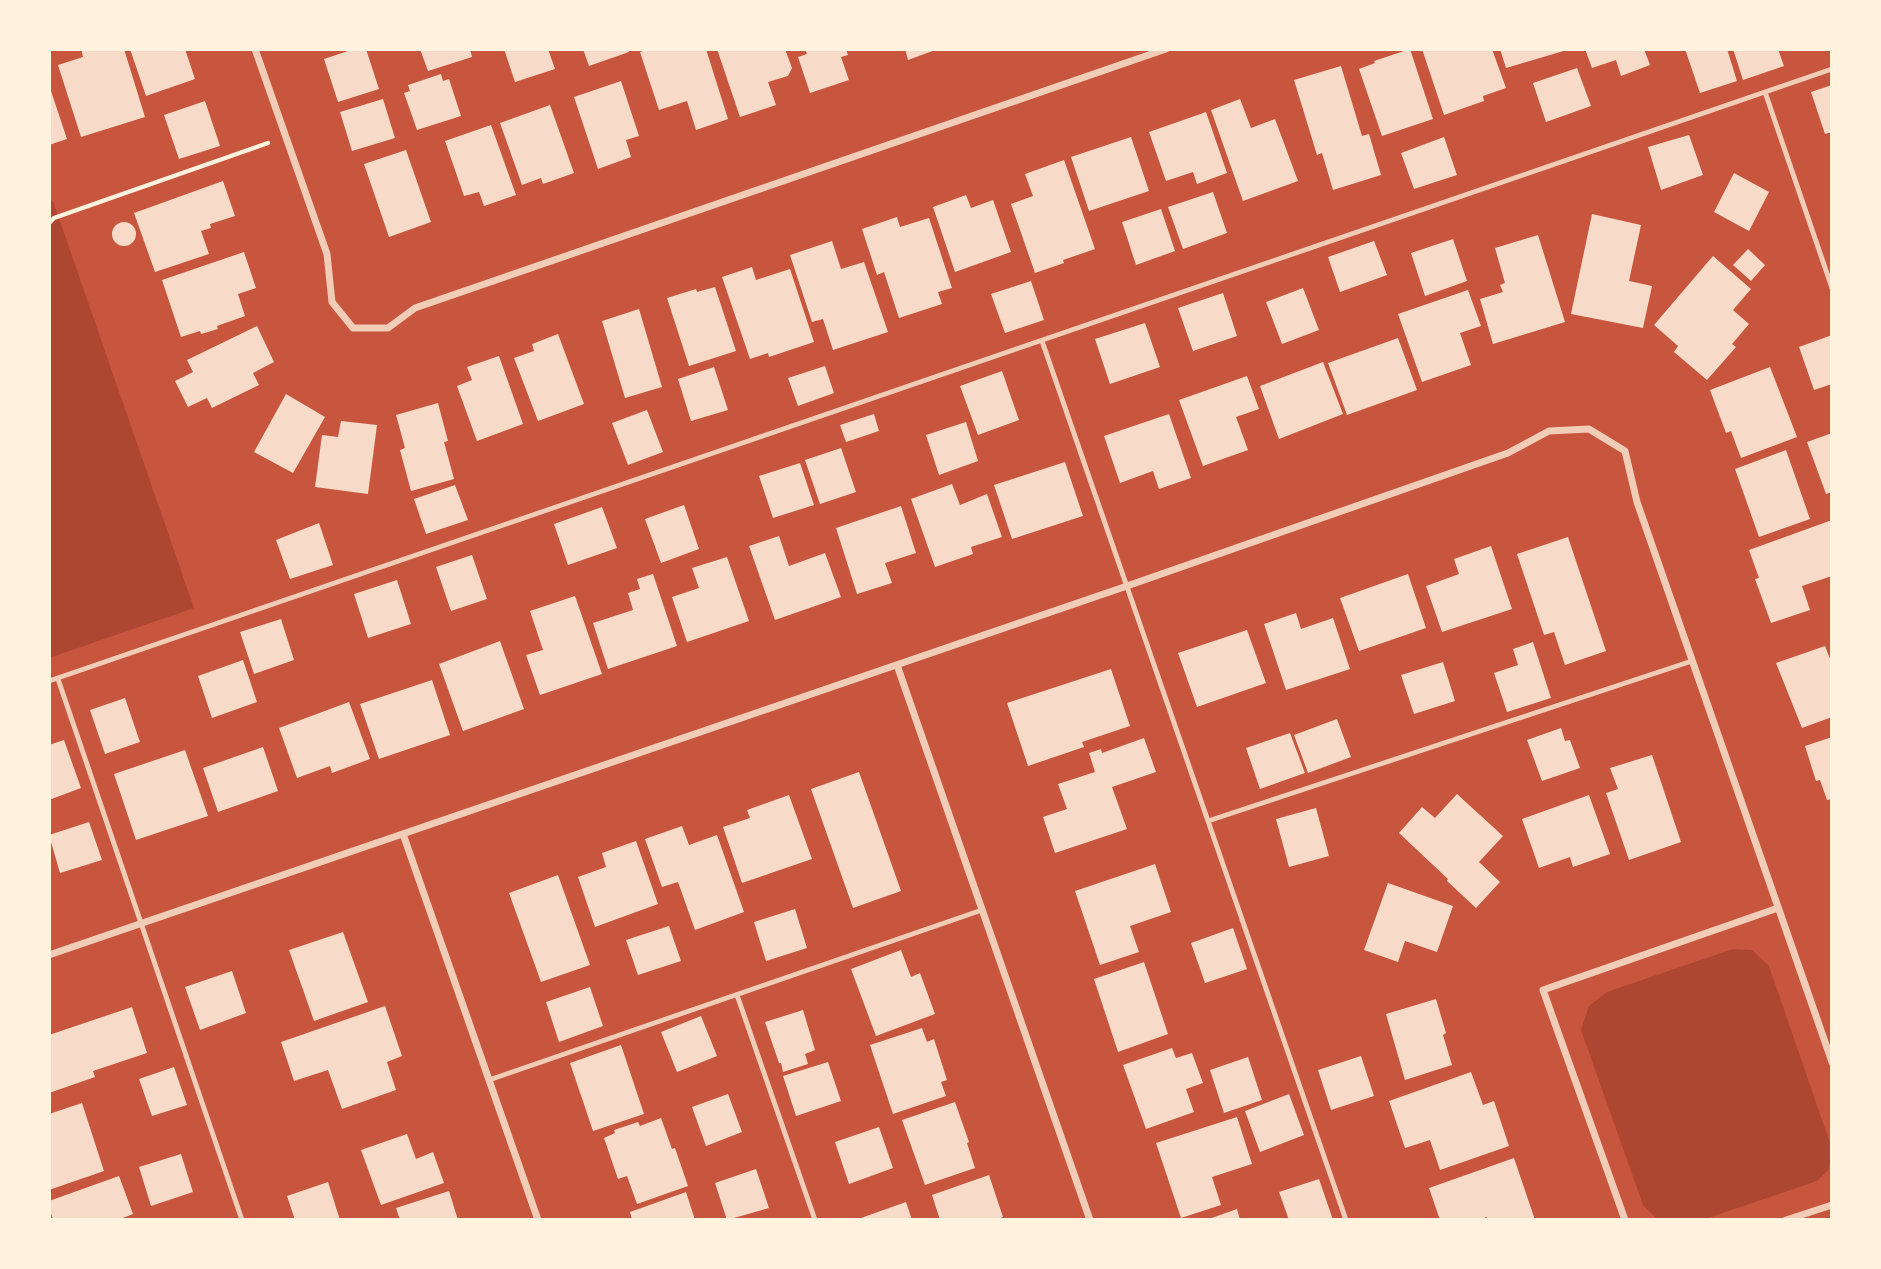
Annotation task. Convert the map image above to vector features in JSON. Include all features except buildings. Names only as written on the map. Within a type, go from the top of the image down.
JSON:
[{"type":"street","points":[[255,49],[327,254],[332,302],[353,328],[388,328],[415,308],[1166,49]]},
{"type":"street","points":[[49,955],[1508,453],[1549,431],[1589,429],[1625,451],[1637,502],[1832,1062]]},
{"type":"street","points":[[897,665],[1090,1220]]},
{"type":"street","points":[[403,834],[538,1220]]},
{"type":"street","points":[[1625,1220],[1543,990],[1778,908]]},
{"type":"street","points":[[1786,1220],[1832,1205]]},
{"type":"lane","points":[[49,681],[1832,69]]},
{"type":"lane","points":[[1765,92],[1832,288]]},
{"type":"lane","points":[[1042,341],[1346,1220]]},
{"type":"lane","points":[[1208,821],[1692,662]]},
{"type":"lane","points":[[58,678],[242,1220]]},
{"type":"lane","points":[[489,1080],[982,910]]},
{"type":"lane","points":[[737,995],[815,1220]]},
{"type":"path","points":[[49,223],[54,218],[285,137]]},
{"type":"shaded area","points":[[53,201],[194,608],[49,658],[49,202]]},
{"type":"shaded area","points":[[1733,949],[1752,950],[1769,966],[1832,1149],[1829,1169],[1817,1181],[1702,1220],[1658,1220],[1643,1205],[1581,1030],[1589,1006],[1607,992]]}]
